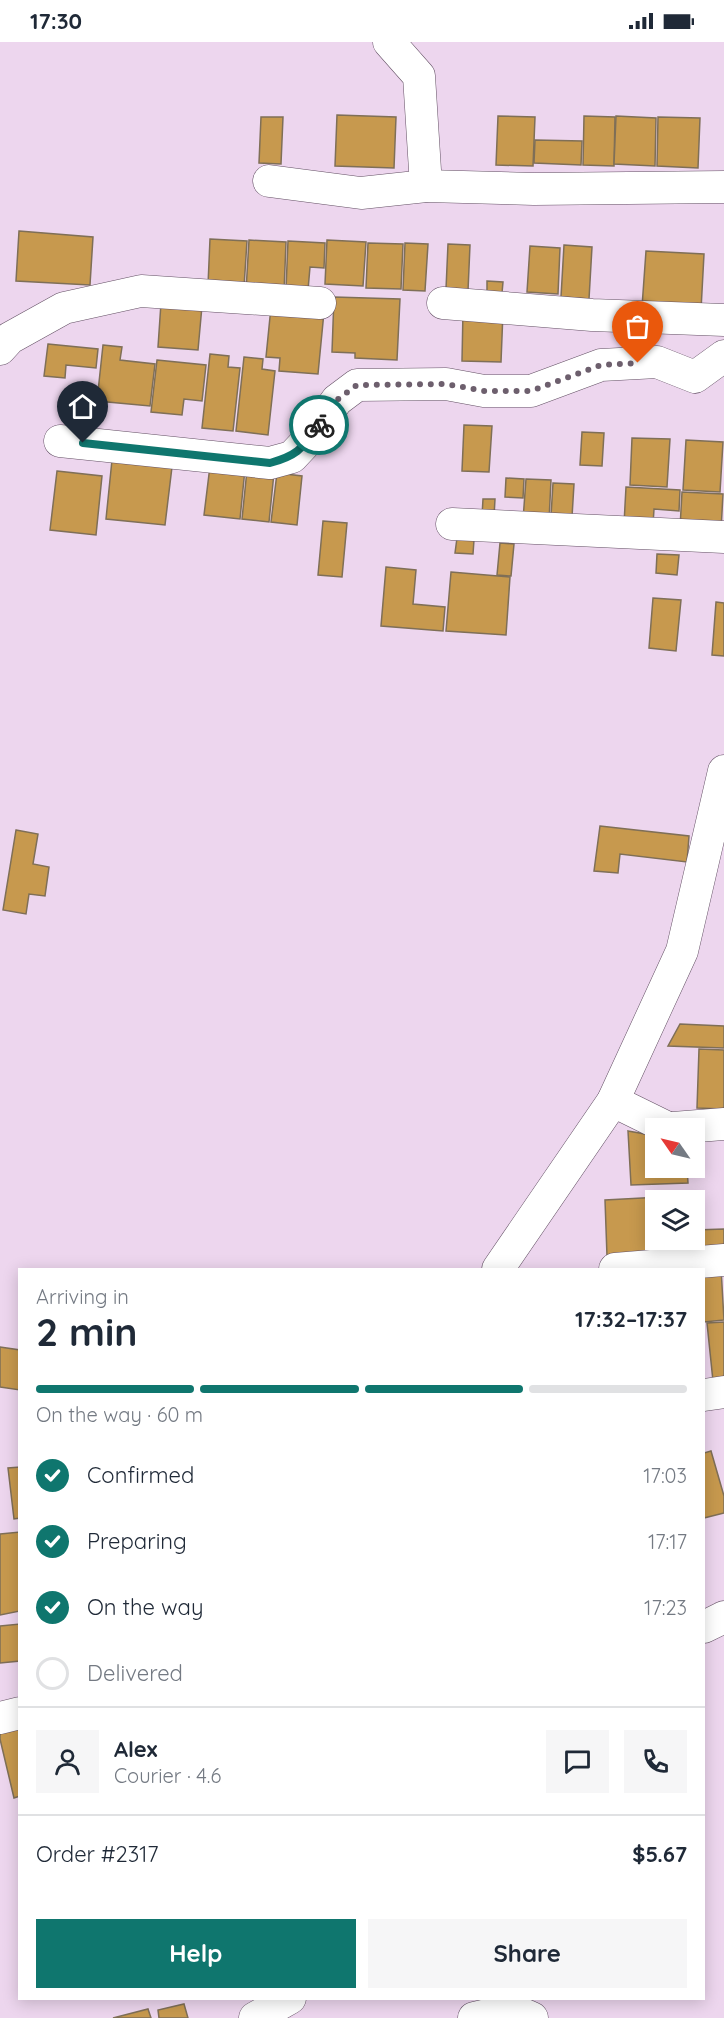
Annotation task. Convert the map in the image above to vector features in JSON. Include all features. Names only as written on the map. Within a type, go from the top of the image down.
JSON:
[{"type":"street","points":[[388,42],[419,76],[426,186]]},
{"type":"street","points":[[269,181],[361,193],[426,186],[534,189],[724,187]]},
{"type":"street","points":[[0,349],[10,338],[64,308],[141,291],[320,303]]},
{"type":"street","points":[[444,303],[592,315],[724,321]]},
{"type":"street","points":[[60,441],[270,463],[292,457],[307,441],[337,400],[357,385],[446,384],[484,391],[531,391],[601,365],[657,362],[695,377],[724,356]]},
{"type":"street","points":[[452,524],[724,537]]},
{"type":"street","points":[[499,1268],[613,1101],[682,951],[724,771]]},
{"type":"street","points":[[613,1101],[648,1118]]},
{"type":"street","points":[[705,1125],[724,1124]]},
{"type":"street","points":[[627,1268],[724,1260]]},
{"type":"street","points":[[705,1395],[724,1392]]},
{"type":"street","points":[[705,1627],[724,1617]]},
{"type":"street","points":[[0,1718],[18,1714]]},
{"type":"street","points":[[263,2016],[287,2000]]},
{"type":"street","points":[[474,2018],[512,2009],[532,2018]]},
{"type":"building","points":[[337,115],[396,117],[394,168],[335,166]]},
{"type":"building","points":[[498,116],[535,117],[533,166],[496,165]]},
{"type":"building","points":[[584,116],[615,117],[614,166],[583,165]]},
{"type":"building","points":[[616,116],[656,118],[655,166],[614,164]]},
{"type":"building","points":[[261,117],[283,117],[281,164],[259,163]]},
{"type":"building","points":[[658,117],[700,118],[698,168],[657,166]]},
{"type":"building","points":[[535,140],[582,141],[581,165],[534,163]]},
{"type":"building","points":[[19,231],[93,237],[90,285],[16,281]]},
{"type":"building","points":[[210,239],[247,241],[244,287],[208,285]]},
{"type":"building","points":[[249,240],[286,242],[284,292],[246,291]]},
{"type":"building","points":[[327,240],[366,242],[363,286],[325,284]]},
{"type":"building","points":[[288,241],[325,243],[324,268],[310,267],[308,290],[286,289]]},
{"type":"building","points":[[368,243],[403,244],[401,289],[366,288]]},
{"type":"building","points":[[405,243],[428,244],[425,291],[403,290]]},
{"type":"building","points":[[448,244],[470,245],[468,291],[446,289]]},
{"type":"building","points":[[564,245],[592,247],[589,299],[561,297]]},
{"type":"building","points":[[530,246],[560,248],[558,294],[527,292]]},
{"type":"building","points":[[646,251],[704,254],[701,310],[642,307]]},
{"type":"building","points":[[487,281],[503,282],[502,293],[487,292]]},
{"type":"building","points":[[334,297],[400,299],[397,360],[355,358],[355,353],[332,352]]},
{"type":"building","points":[[161,303],[202,306],[198,350],[158,347]]},
{"type":"building","points":[[271,307],[324,312],[318,374],[279,371],[280,358],[266,357]]},
{"type":"building","points":[[463,311],[503,312],[501,362],[462,361]]},
{"type":"building","points":[[48,344],[98,349],[96,368],[66,365],[65,378],[44,376]]},
{"type":"building","points":[[103,345],[122,347],[120,360],[155,364],[150,406],[97,401]]},
{"type":"building","points":[[210,354],[229,356],[228,367],[240,368],[233,431],[202,428]]},
{"type":"building","points":[[244,357],[263,359],[262,369],[275,371],[268,435],[236,431]]},
{"type":"building","points":[[157,360],[206,365],[202,401],[184,399],[182,415],[151,412]]},
{"type":"building","points":[[464,425],[492,426],[489,472],[462,471]]},
{"type":"building","points":[[582,432],[604,433],[602,466],[580,465]]},
{"type":"building","points":[[632,438],[670,439],[667,487],[630,485]]},
{"type":"building","points":[[686,440],[723,442],[720,492],[683,490]]},
{"type":"building","points":[[112,460],[172,467],[165,525],[106,519]]},
{"type":"building","points":[[210,466],[245,469],[240,519],[204,515]]},
{"type":"building","points":[[247,470],[274,473],[269,522],[242,519]]},
{"type":"building","points":[[57,471],[102,476],[96,535],[50,530]]},
{"type":"building","points":[[277,473],[302,476],[297,525],[271,522]]},
{"type":"building","points":[[506,478],[524,479],[523,498],[505,497]]},
{"type":"building","points":[[526,479],[551,480],[549,521],[523,520]]},
{"type":"building","points":[[553,483],[574,484],[572,517],[551,516]]},
{"type":"building","points":[[626,487],[680,490],[679,511],[654,509],[653,525],[624,524]]},
{"type":"building","points":[[682,492],[723,494],[721,530],[680,528]]},
{"type":"building","points":[[483,499],[495,499],[494,517],[482,516]]},
{"type":"building","points":[[323,521],[347,523],[342,577],[318,575]]},
{"type":"building","points":[[457,538],[474,540],[473,554],[455,553]]},
{"type":"building","points":[[500,543],[514,544],[511,576],[497,575]]},
{"type":"building","points":[[657,554],[679,555],[677,575],[656,573]]},
{"type":"building","points":[[386,567],[416,570],[413,604],[445,607],[443,631],[381,626]]},
{"type":"building","points":[[451,572],[510,577],[506,635],[446,631]]},
{"type":"building","points":[[653,598],[681,600],[676,651],[649,648]]},
{"type":"building","points":[[716,602],[724,603],[724,656],[712,655]]},
{"type":"building","points":[[600,826],[689,836],[687,862],[620,854],[618,873],[594,871]]},
{"type":"building","points":[[16,830],[38,834],[33,864],[49,867],[45,896],[29,894],[26,914],[3,910]]},
{"type":"building","points":[[680,1024],[724,1026],[724,1048],[668,1046]]},
{"type":"building","points":[[699,1049],[724,1050],[724,1109],[697,1108]]},
{"type":"building","points":[[628,1131],[645,1134],[645,1178],[688,1178],[688,1183],[631,1185]]},
{"type":"building","points":[[645,1198],[645,1250],[664,1250],[664,1254],[607,1256],[605,1200]]},
{"type":"building","points":[[724,1229],[724,1256],[695,1257],[695,1250],[705,1250],[705,1230]]},
{"type":"building","points":[[721,1268],[724,1320],[705,1322],[705,1270]]},
{"type":"building","points":[[724,1322],[724,1379],[713,1381],[707,1323]]},
{"type":"building","points":[[0,1347],[18,1350],[18,1390],[0,1387]]},
{"type":"building","points":[[711,1451],[724,1496],[724,1513],[705,1518],[705,1453]]},
{"type":"building","points":[[18,1467],[18,1518],[14,1519],[8,1468]]},
{"type":"building","points":[[18,1532],[18,1611],[0,1615],[0,1534]]},
{"type":"building","points":[[18,1624],[18,1661],[0,1663],[0,1626]]},
{"type":"building","points":[[18,1722],[18,1797],[14,1798],[0,1739],[0,1726]]},
{"type":"building","points":[[184,2004],[188,2018],[159,2018],[158,2010]]},
{"type":"building","points":[[148,2009],[151,2018],[113,2018]]},
{"type":"way so far","points":[[319,425],[337,400],[357,385],[446,384],[484,391],[531,391],[601,365],[638,363]]},
{"type":"route","points":[[83,443],[270,463],[292,457],[319,425]]}]
